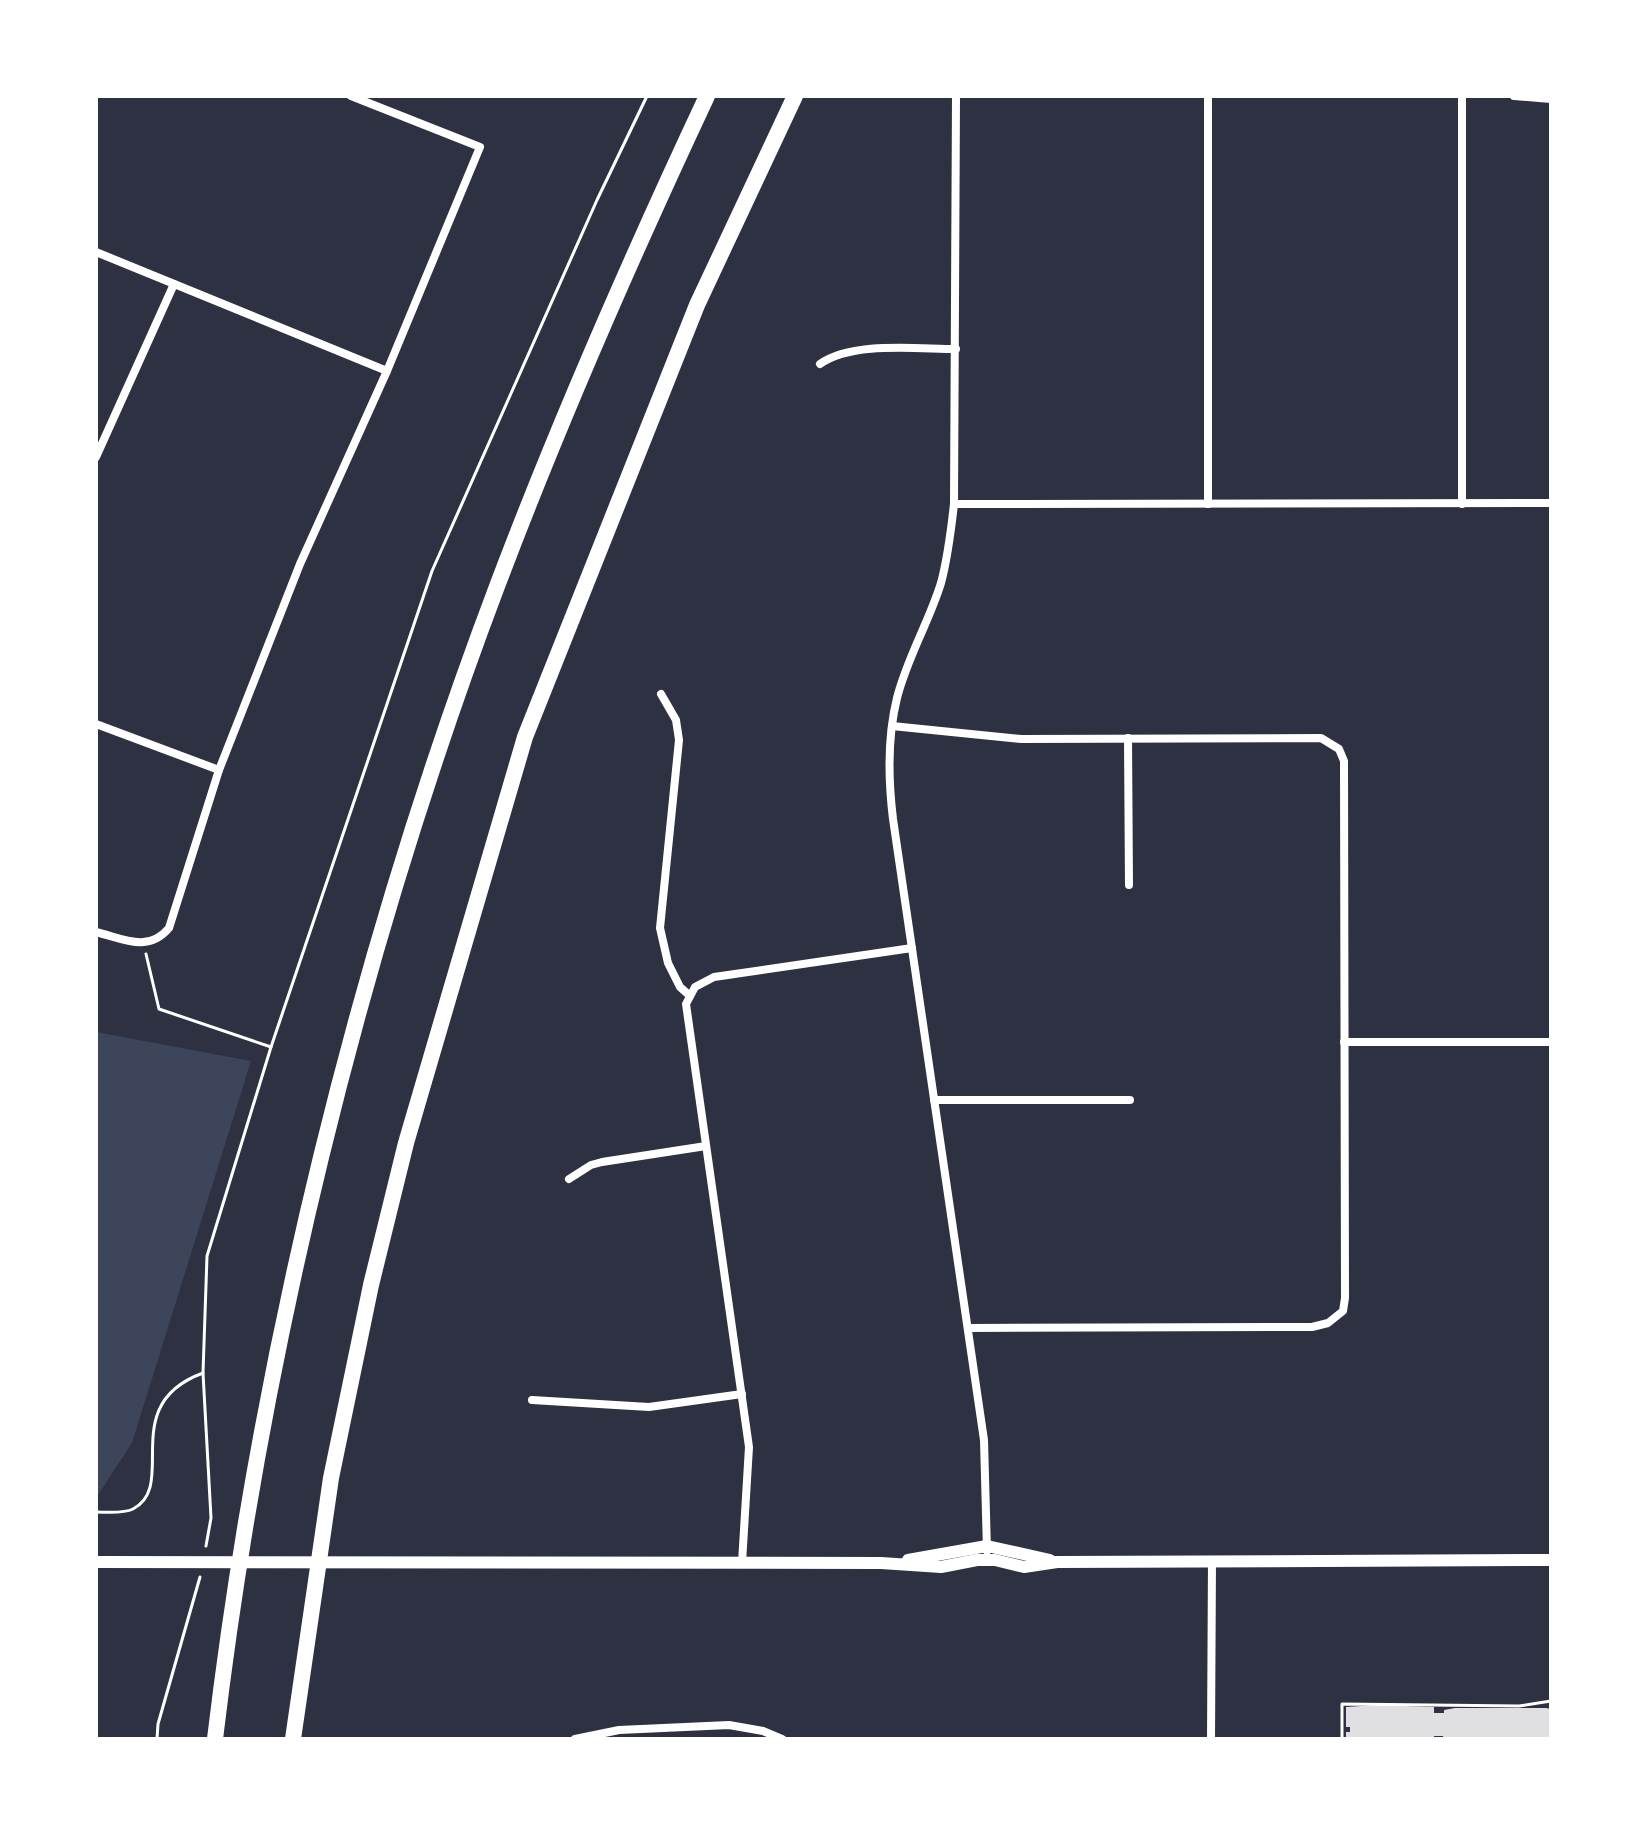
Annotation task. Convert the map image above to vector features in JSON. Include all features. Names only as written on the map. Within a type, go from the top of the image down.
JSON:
[{"type":"highway","points":[[215,1739],[244,1540],[279,1348],[332,1118],[383,933],[463,682],[533,491],[593,347],[707,96]]},
{"type":"highway","points":[[293,1739],[331,1478],[371,1285],[406,1143],[525,737],[697,305],[795,96]]},
{"type":"main road","points":[[96,1562],[894,1563],[941,1567],[986,1553],[1024,1567],[1057,1562],[1551,1560]]},
{"type":"street","points":[[96,932],[145,949],[169,928],[219,770],[300,564],[387,371],[480,147],[351,96]]},
{"type":"street","points":[[956,96],[954,504],[947,560],[905,672],[892,726],[889,747],[890,799],[986,1457],[986,1553]]},
{"type":"street","points":[[1208,96],[1208,504]]},
{"type":"street","points":[[1462,96],[1462,504]]},
{"type":"street","points":[[1514,96],[1551,99]]},
{"type":"street","points":[[96,252],[387,371]]},
{"type":"street","points":[[96,457],[174,284]]},
{"type":"street","points":[[820,364],[848,351],[956,349]]},
{"type":"street","points":[[954,504],[1551,503]]},
{"type":"street","points":[[661,694],[676,720],[679,740],[660,928],[668,963],[680,987],[689,995]]},
{"type":"street","points":[[96,724],[219,770]]},
{"type":"street","points":[[892,726],[1021,739],[1313,738],[1327,740],[1339,749],[1344,761],[1345,1298],[1340,1316],[1312,1327],[968,1328]]},
{"type":"street","points":[[1128,738],[1129,885]]},
{"type":"street","points":[[742,1563],[749,1447],[686,1004],[689,995],[703,981],[714,977],[912,948]]},
{"type":"street","points":[[1344,1042],[1551,1042]]},
{"type":"street","points":[[934,1100],[1130,1100]]},
{"type":"street","points":[[569,1179],[602,1162],[706,1146]]},
{"type":"street","points":[[532,1400],[649,1407],[742,1394]]},
{"type":"street","points":[[1211,1739],[1212,1561]]},
{"type":"street","points":[[575,1739],[619,1730],[729,1725],[763,1731],[782,1739]]},
{"type":"street","points":[[689,1726],[689,1739]]},
{"type":"path","points":[[205,1549],[211,1518],[203,1373],[207,1256],[271,1047],[432,571],[597,200],[647,96]]},
{"type":"path","points":[[145,949],[159,1009],[271,1047]]},
{"type":"path","points":[[96,1512],[130,1511],[145,1501],[151,1487],[153,1426],[157,1411],[170,1393],[186,1379],[203,1373]]},
{"type":"path","points":[[157,1739],[158,1724],[197,1595],[197,1564]]},
{"type":"path","points":[[1342,1739],[1342,1704],[1519,1706],[1551,1701]]},
{"type":"shaded area","points":[[96,1032],[251,1061],[132,1443],[96,1498]]},
{"type":"building","points":[[1346,1707],[1434,1707],[1434,1713],[1455,1708],[1546,1708],[1551,1709],[1551,1739],[1443,1739],[1443,1736],[1434,1736],[1434,1739],[1346,1739],[1350,1727],[1346,1727]]}]
